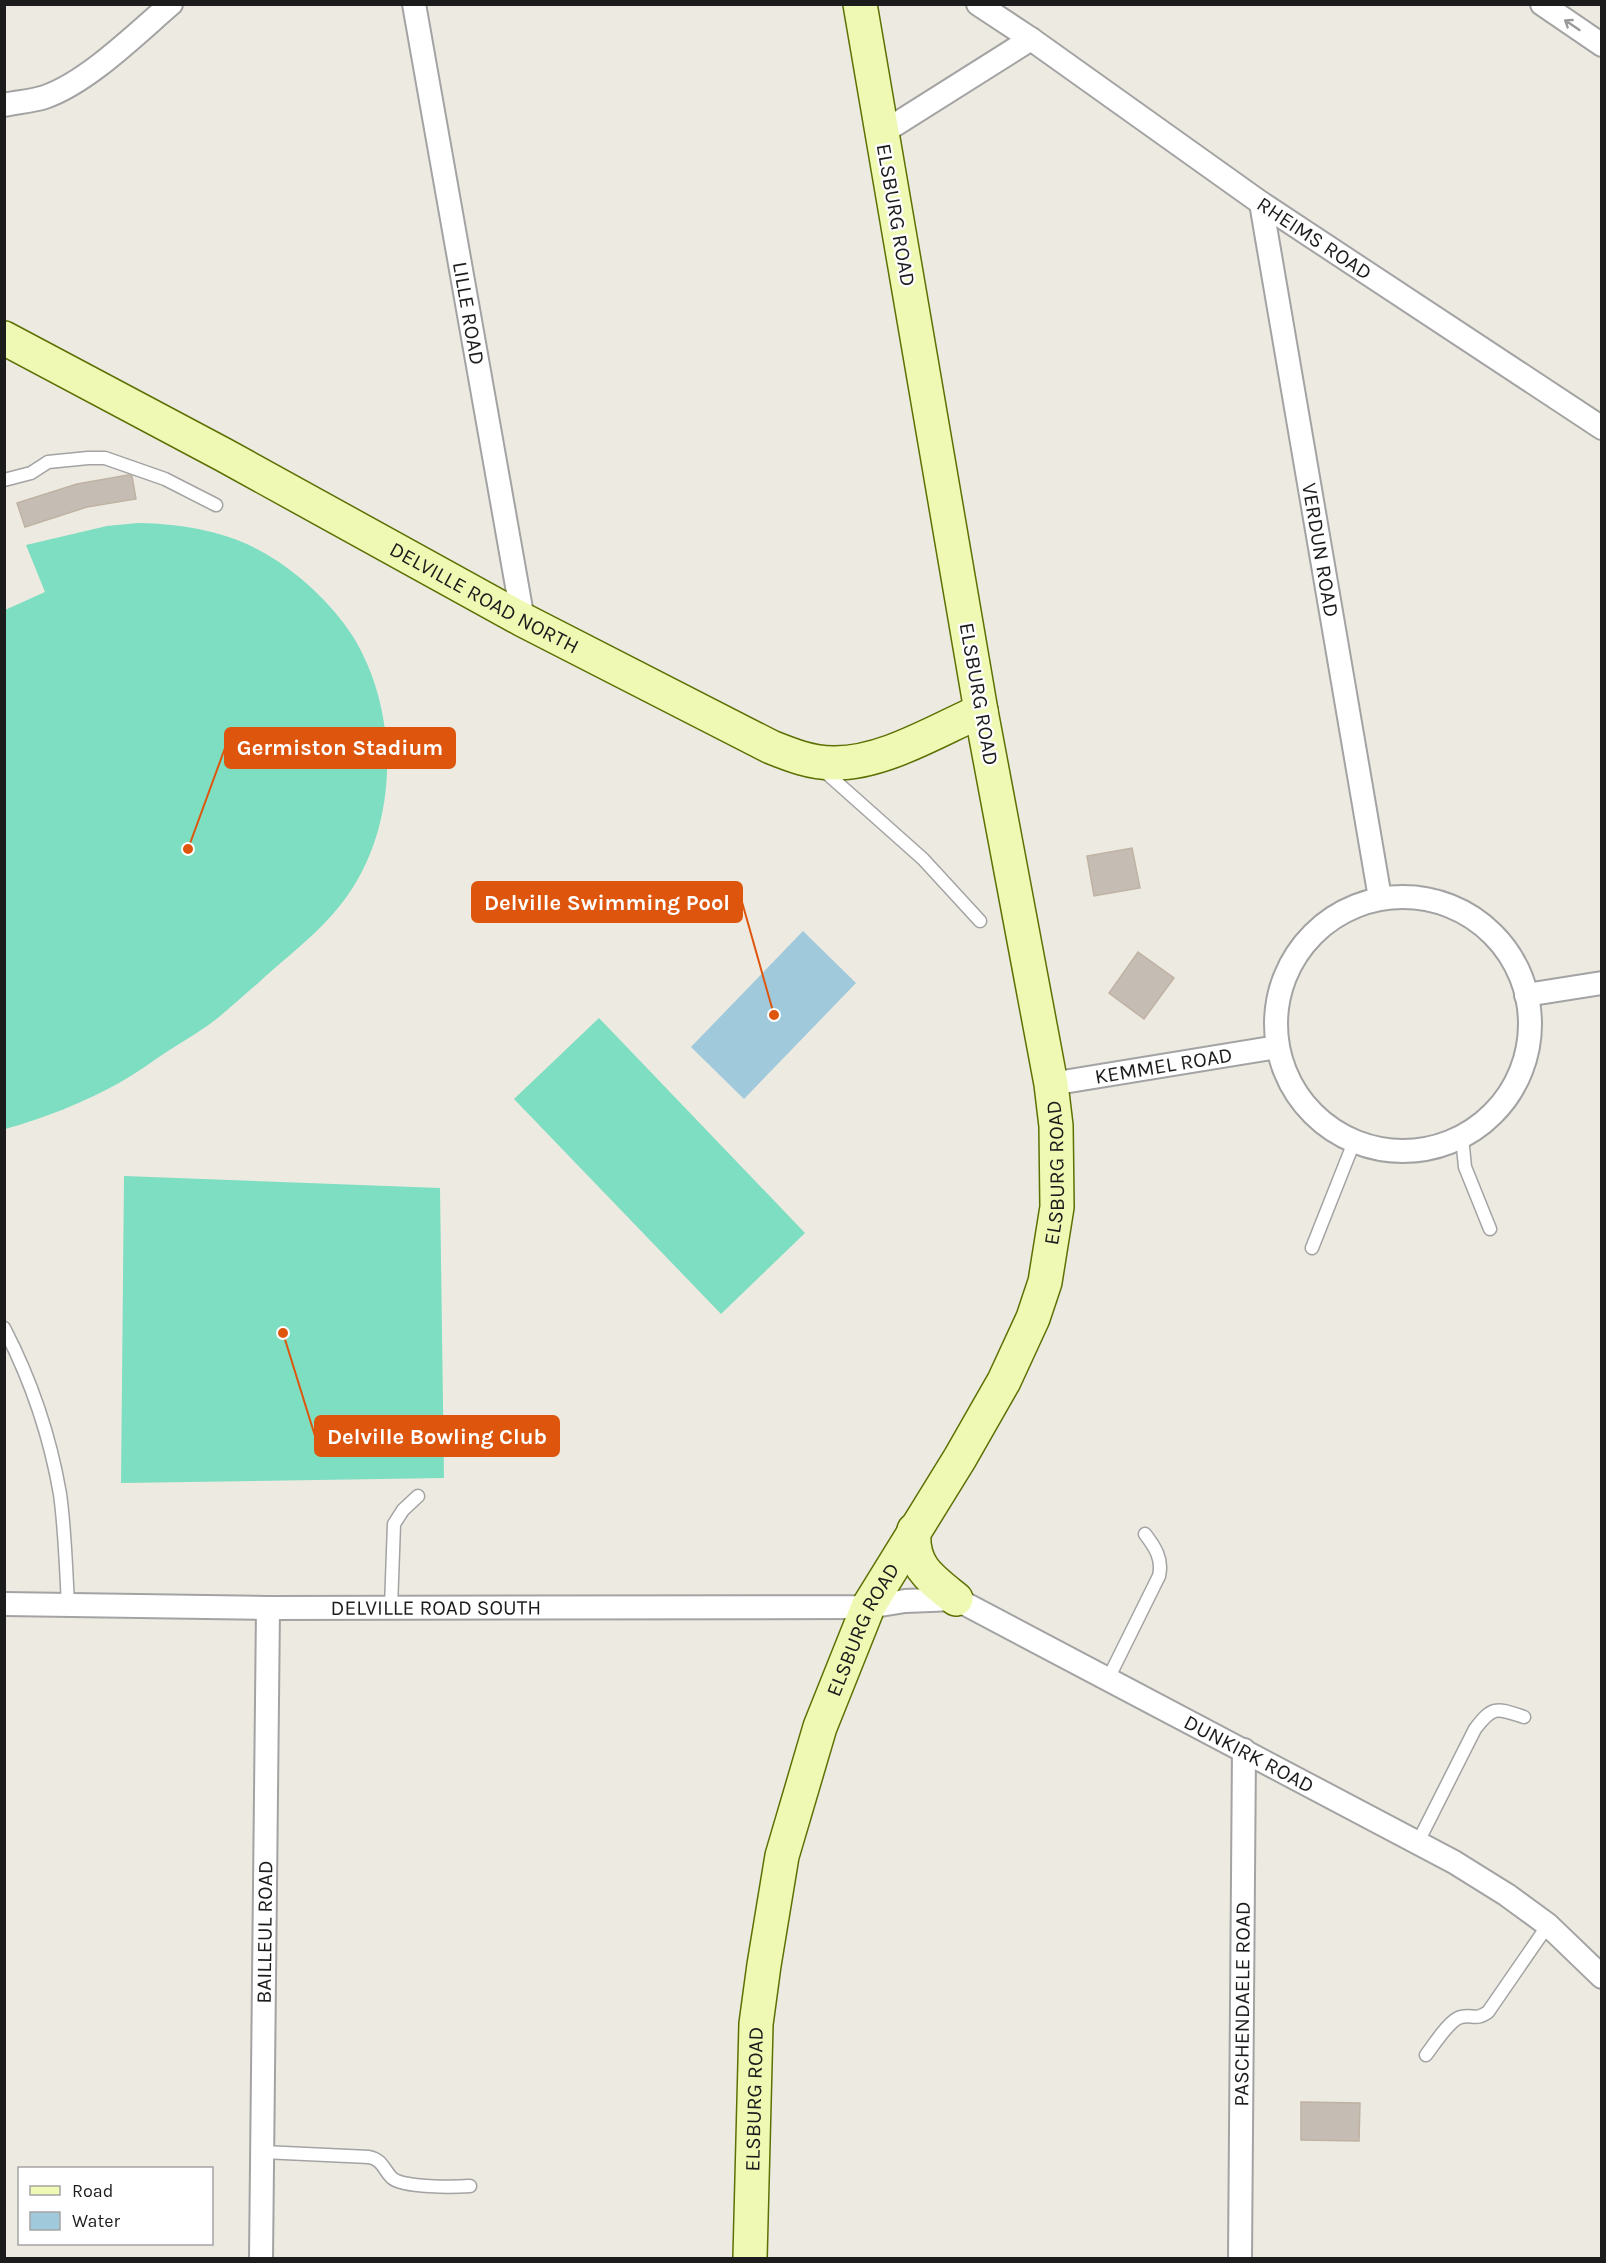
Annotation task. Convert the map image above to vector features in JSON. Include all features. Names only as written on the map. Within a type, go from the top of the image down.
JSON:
[{"type":"main road","name":"ELSBURG ROAD","points":[[750,2259],[756,2024],[780,1867],[820,1727],[868,1607],[1004,1382],[1033,1318],[1046,1282],[1057,1207],[1056,1126],[1051,1084],[981,711],[860,4]]},
{"type":"main road","name":"DELVILLE ROAD NORTH","points":[[4,338],[224,455],[523,620],[792,756],[835,763],[876,756],[898,749],[981,711]]},
{"type":"main road","points":[[914,1530],[913,1545],[922,1568],[956,1599]]},
{"type":"street","points":[[4,105],[44,98],[66,88],[105,60],[171,4]]},
{"type":"street","name":"LILLE ROAD","points":[[414,4],[523,620]]},
{"type":"street","name":"RHEIMS ROAD","points":[[978,4],[1031,39],[1261,203],[1602,429]]},
{"type":"street","points":[[1542,4],[1602,45]]},
{"type":"street","points":[[882,133],[1031,39]]},
{"type":"street","name":"VERDUN ROAD","points":[[1261,203],[1380,898]]},
{"type":"street","points":[[1380,898],[1428,899],[1451,906],[1472,917],[1507,951],[1519,972],[1527,995],[1530,1023],[1528,1051],[1519,1077],[1498,1108],[1485,1122],[1462,1137],[1437,1148],[1409,1152],[1381,1150],[1354,1142],[1330,1129],[1309,1110],[1292,1087],[1277,1047],[1276,1011],[1280,988],[1301,946],[1317,929],[1336,915],[1357,904],[1380,898]]},
{"type":"street","points":[[1527,995],[1602,983]]},
{"type":"street","name":"KEMMEL ROAD","points":[[1051,1084],[1277,1047]]},
{"type":"street","points":[[868,1607],[905,1601],[956,1599]]},
{"type":"street","name":"DUNKIRK ROAD","points":[[956,1599],[1418,1842],[1507,1895],[1548,1925],[1602,1977]]},
{"type":"street","name":"DELVILLE ROAD SOUTH","points":[[4,1604],[268,1608],[868,1607]]},
{"type":"street","name":"BAILLEUL ROAD","points":[[261,2259],[268,1608]]},
{"type":"street","name":"PASCHENDAELE ROAD","points":[[1240,2259],[1244,1750]]},
{"type":"lane","points":[[4,480],[31,473],[48,462],[105,458],[165,478],[216,506]]},
{"type":"lane","points":[[813,761],[922,859],[980,921]]},
{"type":"lane","points":[[1462,1137],[1465,1167],[1490,1228]]},
{"type":"lane","points":[[1312,1248],[1354,1142]]},
{"type":"lane","points":[[4,1328],[25,1368],[45,1428],[60,1494],[68,1605]]},
{"type":"lane","points":[[391,1608],[394,1524],[403,1510],[418,1496]]},
{"type":"lane","points":[[1108,1679],[1159,1575],[1161,1565],[1155,1547],[1145,1534]]},
{"type":"lane","points":[[1418,1842],[1475,1729],[1486,1714],[1491,1710],[1500,1709],[1524,1717]]},
{"type":"lane","points":[[1426,2055],[1454,2019],[1462,2016],[1480,2017],[1488,2012],[1548,1925]]},
{"type":"lane","points":[[263,2151],[369,2157],[380,2161],[392,2178],[399,2182],[436,2188],[470,2186]]},
{"type":"green space","points":[[138,523],[204,530],[251,546],[291,570],[334,611],[352,635],[367,663],[377,692],[384,723],[387,755],[386,787],[381,819],[372,849],[359,877],[342,903],[311,936],[219,1017],[106,1090],[63,1109],[5,1129],[5,610],[45,592],[26,545],[107,526]]},
{"type":"green space","points":[[599,1018],[805,1233],[721,1314],[514,1099]]},
{"type":"green space","points":[[124,1176],[440,1188],[444,1478],[121,1483]]},
{"type":"water","points":[[803,931],[856,983],[744,1099],[691,1047]]},
{"type":"building","points":[[132,476],[136,499],[87,507],[25,527],[17,503],[77,484]]},
{"type":"building","points":[[1132,848],[1140,888],[1094,896],[1087,856]]},
{"type":"building","points":[[1138,952],[1174,978],[1144,1019],[1109,993]]},
{"type":"building","points":[[1301,2102],[1360,2103],[1359,2141],[1301,2140]]},
{"type":"place","name":"Germiston Stadium","points":[[188,849]]},
{"type":"place","name":"Delville Swimming Pool","points":[[774,1015]]},
{"type":"place","name":"Delville Bowling Club","points":[[283,1333]]}]
